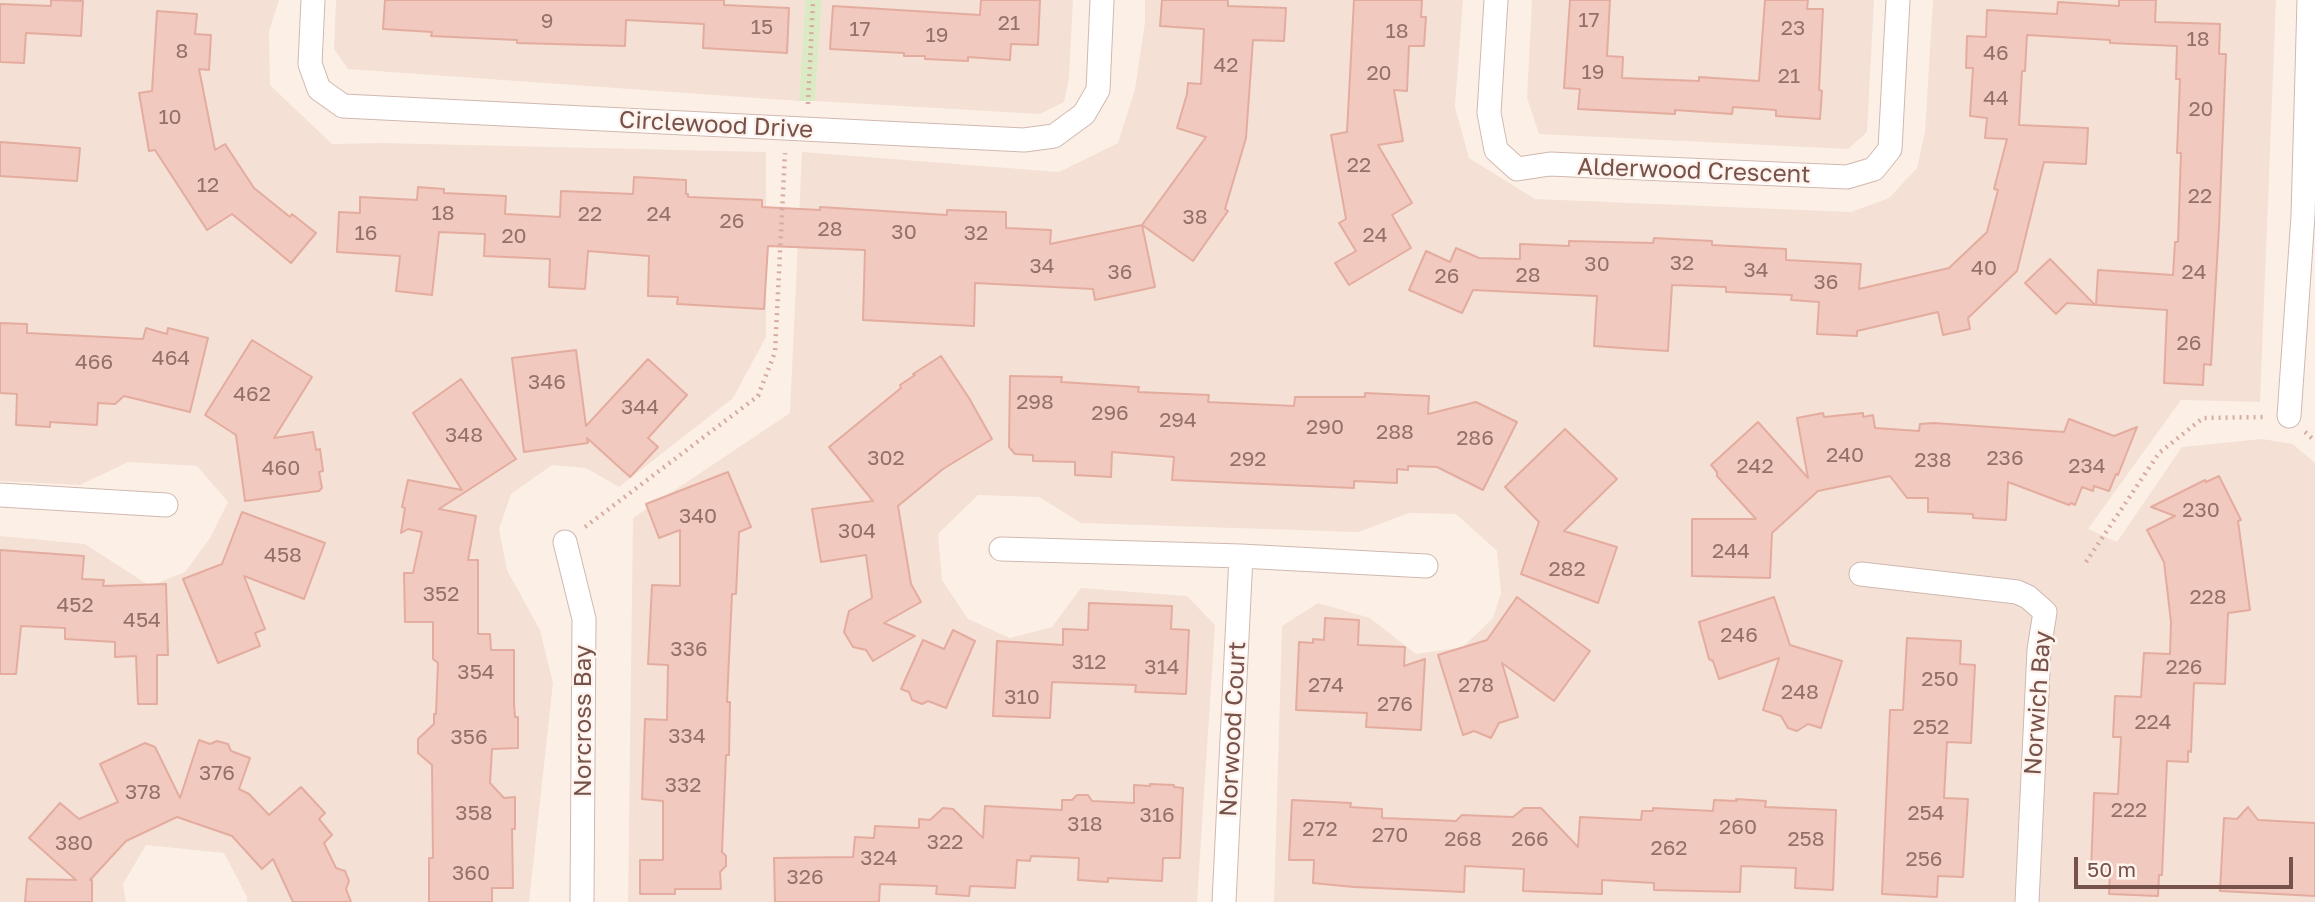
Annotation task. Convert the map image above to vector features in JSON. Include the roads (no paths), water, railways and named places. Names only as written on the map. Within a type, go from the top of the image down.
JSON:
[{"type":"street","name":"Circlewood Drive","points":[[313,0],[310,64],[319,89],[343,106],[1024,140],[1054,136],[1084,114],[1098,90],[1101,0]]},
{"type":"street","name":"Alderwood Crescent","points":[[1496,0],[1489,113],[1496,150],[1517,169],[1550,164],[1847,177],[1874,169],[1890,149],[1898,0]]},
{"type":"street","points":[[2289,416],[2309,217],[2309,0]]},
{"type":"street","points":[[0,495],[166,505]]},
{"type":"street","name":"Norcross Bay","points":[[565,542],[584,619],[582,902]]},
{"type":"street","points":[[1001,549],[1241,556],[1426,566]]},
{"type":"street","name":"Norwood Court","points":[[1224,902],[1241,556]]},
{"type":"street","name":"Norwich Bay","points":[[1861,574],[2017,592],[2028,597],[2045,612],[2039,650],[2027,902]]}]
